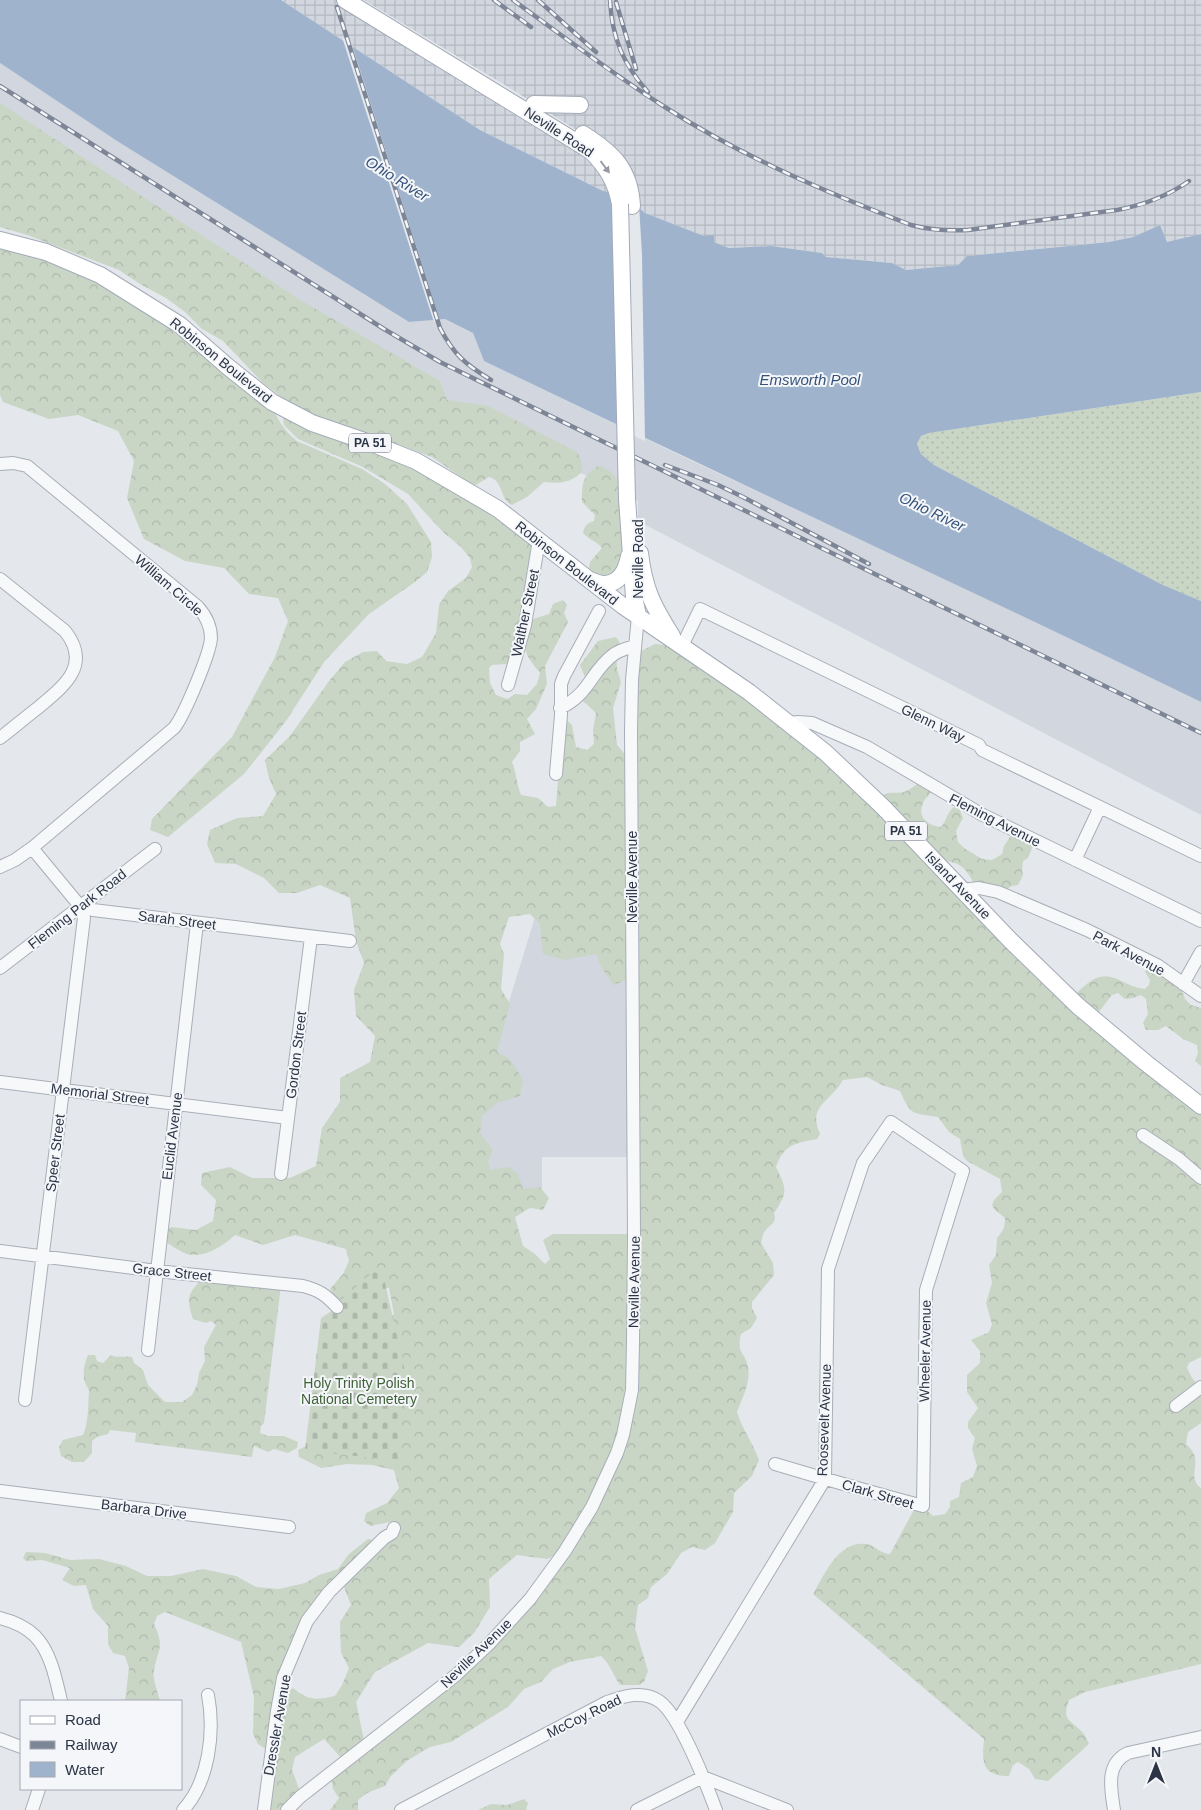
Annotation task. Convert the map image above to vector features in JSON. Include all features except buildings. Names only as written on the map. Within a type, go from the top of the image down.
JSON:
[{"type":"main road","name":"Neville Road","points":[[345,0],[591,151],[603,163],[611,175],[626,205]]},
{"type":"main road","name":"Neville Road","points":[[364,0],[602,146],[612,154],[625,175],[634,597],[638,616]]},
{"type":"main road","points":[[534,104],[560,103],[580,105]]},
{"type":"main road","name":"Robinson Boulevard","points":[[0,240],[46,252],[100,275],[180,325],[272,402],[312,423],[416,461],[498,509],[584,577],[638,616]]},
{"type":"main road","points":[[584,577],[602,584],[616,581],[626,569],[634,545]]},
{"type":"main road","points":[[634,545],[649,596],[679,644]]},
{"type":"main road","name":"Island Avenue","points":[[638,616],[749,692],[826,753],[883,807],[1010,940],[1078,1006],[1201,1106]]},
{"type":"street","name":"William Circle","points":[[0,464],[20,464],[34,471],[198,607],[206,616],[211,640],[208,652],[179,722],[174,728],[32,848],[15,860],[0,867]]},
{"type":"street","name":"Walther Street","points":[[508,684],[525,625],[539,540]]},
{"type":"street","points":[[0,579],[65,631],[73,643],[76,657],[73,672],[60,689],[0,738]]},
{"type":"street","name":"Glenn Way","points":[[679,644],[700,609],[979,745],[982,750],[1201,856]]},
{"type":"street","points":[[556,774],[561,684],[599,611]]},
{"type":"street","name":"Neville Avenue","points":[[287,1810],[300,1797],[456,1675],[490,1644],[530,1599],[565,1551],[592,1507],[617,1453],[623,1435],[632,1390],[633,1352],[631,731],[632,680],[638,616]]},
{"type":"street","points":[[560,708],[572,703],[581,695],[608,659],[615,653],[635,646]]},
{"type":"street","name":"Fleming Avenue","points":[[790,723],[812,723],[866,747],[981,814],[1201,921]]},
{"type":"street","points":[[1075,860],[1100,807]]},
{"type":"street","points":[[32,848],[80,906]]},
{"type":"street","name":"Fleming Park Road","points":[[0,968],[155,849]]},
{"type":"street","name":"Park Avenue","points":[[962,890],[979,888],[998,892],[1087,930],[1157,965],[1201,996]]},
{"type":"street","name":"Sarah Street","points":[[80,906],[93,910],[350,941]]},
{"type":"street","name":"Speer Street","points":[[25,1400],[84,918],[80,906]]},
{"type":"street","name":"Park Avenue","points":[[1053,917],[1084,937],[1149,971]]},
{"type":"street","name":"Euclid Avenue","points":[[148,1350],[197,923]]},
{"type":"street","name":"Gordon Street","points":[[282,1174],[311,937]]},
{"type":"street","points":[[1183,984],[1201,952]]},
{"type":"street","name":"Memorial Street","points":[[0,1082],[288,1118]]},
{"type":"street","name":"Roosevelt Avenue","points":[[677,1722],[825,1478],[828,1269],[863,1163],[891,1122],[963,1171]]},
{"type":"street","points":[[1143,1134],[1179,1159],[1201,1178]]},
{"type":"street","name":"Wheeler Avenue","points":[[923,1506],[926,1290],[963,1171]]},
{"type":"street","name":"Grace Street","points":[[0,1251],[157,1271],[303,1286],[327,1295],[337,1307]]},
{"type":"street","points":[[1176,1406],[1201,1387]]},
{"type":"street","name":"Clark Street","points":[[775,1464],[923,1506]]},
{"type":"street","name":"Barbara Drive","points":[[0,1491],[289,1528]]},
{"type":"street","name":"Dressler Avenue","points":[[264,1810],[283,1678],[307,1622],[329,1592],[384,1538],[392,1533],[394,1528]]},
{"type":"street","points":[[0,1618],[17,1624],[35,1635],[48,1655],[61,1700]]},
{"type":"street","name":"McCoy Road","points":[[401,1810],[608,1702],[622,1696],[637,1694],[650,1696],[659,1701],[667,1708],[677,1722],[716,1810]]},
{"type":"street","points":[[182,1810],[196,1791],[205,1766],[211,1726],[208,1695]]},
{"type":"street","points":[[1114,1810],[1112,1771],[1119,1758],[1128,1753],[1201,1737]]},
{"type":"street","points":[[0,1739],[20,1747]]},
{"type":"street","points":[[637,1810],[703,1777],[787,1810]]},
{"type":"street","points":[[33,1810],[39,1790]]},
{"type":"shaded area","points":[[281,0],[345,0],[580,143],[618,193],[603,191],[480,130]]},
{"type":"shaded area","points":[[364,0],[1201,0],[1201,234],[1167,243],[1160,225],[1133,237],[1109,242],[967,256],[958,265],[906,270],[892,263],[826,257],[822,253],[771,246],[729,248],[714,242],[713,236],[704,236],[645,213],[631,201],[602,146]]},
{"type":"shaded area","points":[[0,63],[117,141],[409,322],[445,319],[473,333],[484,361],[690,460],[1006,607],[1201,702],[1201,815],[638,521],[638,501],[295,332],[0,142]]},
{"type":"shaded area","points":[[581,768],[631,768],[634,1157],[542,1157],[542,1193],[450,1193]]},
{"type":"green space","points":[[0,103],[302,301],[440,381],[447,400],[488,406],[577,452],[581,460],[582,472],[564,482],[544,482],[527,497],[512,505],[505,499],[494,479],[489,477],[474,486],[432,457],[386,440],[341,428],[296,408],[263,383],[223,341],[202,329],[185,312],[166,298],[119,270],[30,236],[0,227]]},
{"type":"green space","points":[[0,242],[46,254],[178,327],[271,402],[281,424],[297,441],[362,469],[385,484],[407,504],[431,542],[432,557],[427,572],[369,614],[324,662],[286,721],[244,774],[168,837],[150,830],[152,819],[232,737],[275,657],[288,621],[278,598],[249,594],[224,568],[185,561],[144,539],[127,498],[134,461],[118,431],[78,415],[49,419],[3,402],[0,395]]},
{"type":"green space","points":[[1201,392],[1201,601],[1163,585],[934,465],[921,454],[917,444],[921,436],[929,433]]},
{"type":"green space","points":[[285,414],[376,446],[526,532],[533,552],[515,658],[506,664],[492,665],[489,668],[490,683],[496,695],[507,699],[515,694],[527,695],[537,684],[540,673],[529,659],[525,648],[530,620],[549,614],[553,604],[563,600],[567,605],[564,613],[568,622],[545,666],[547,684],[536,709],[527,719],[535,734],[520,742],[520,751],[512,762],[521,795],[538,798],[548,807],[556,806],[563,717],[572,725],[576,747],[587,750],[594,744],[593,730],[596,713],[583,701],[587,682],[580,665],[598,641],[616,637],[620,643],[616,648],[617,669],[621,682],[613,708],[617,745],[629,759],[630,979],[613,985],[600,965],[597,954],[564,960],[543,954],[540,924],[530,914],[509,917],[500,944],[504,954],[501,989],[510,1004],[497,1052],[510,1059],[523,1080],[520,1096],[497,1103],[482,1116],[480,1133],[493,1150],[488,1160],[490,1170],[509,1167],[518,1174],[523,1189],[540,1187],[549,1198],[543,1210],[530,1208],[515,1217],[523,1246],[545,1264],[550,1259],[543,1240],[553,1234],[633,1234],[631,1390],[616,1453],[561,1553],[547,1559],[517,1555],[489,1579],[490,1607],[474,1633],[459,1647],[428,1643],[375,1672],[356,1702],[365,1745],[344,1761],[324,1739],[295,1757],[292,1770],[301,1794],[284,1810],[265,1810],[281,1697],[293,1688],[313,1698],[335,1696],[349,1668],[341,1653],[340,1622],[351,1605],[342,1582],[385,1539],[399,1534],[400,1525],[394,1521],[370,1526],[364,1521],[366,1513],[387,1503],[399,1488],[394,1470],[372,1465],[347,1464],[321,1468],[299,1457],[298,1450],[311,1444],[383,1321],[394,1314],[389,1288],[377,1287],[366,1282],[341,1300],[333,1295],[330,1289],[343,1274],[349,1261],[346,1249],[295,1235],[263,1245],[235,1235],[218,1248],[205,1254],[191,1255],[166,1242],[165,1233],[171,1227],[196,1230],[213,1221],[216,1200],[201,1185],[202,1173],[230,1167],[252,1178],[290,1178],[316,1166],[322,1128],[340,1102],[340,1078],[370,1062],[375,1036],[356,1016],[354,990],[364,963],[356,941],[350,898],[320,885],[297,893],[279,893],[264,878],[236,864],[215,863],[207,844],[210,830],[237,818],[263,816],[276,794],[269,778],[265,760],[290,736],[329,681],[345,662],[363,652],[377,651],[386,661],[407,664],[422,657],[436,633],[439,605],[448,591],[466,578],[472,567],[470,558],[460,546],[443,532],[408,494],[363,467],[298,439],[284,425],[283,418]]},
{"type":"green space","points":[[600,465],[614,475],[618,481],[622,513],[622,552],[620,562],[616,571],[607,576],[598,576],[589,568],[590,562],[602,548],[583,533],[586,525],[594,521],[595,515],[582,502],[584,480],[590,472]]},
{"type":"green space","points":[[655,644],[676,646],[828,759],[1002,937],[1201,1110],[1201,1357],[1189,1363],[1187,1368],[1192,1378],[1201,1388],[1201,1423],[1188,1432],[1186,1444],[1194,1454],[1194,1476],[1201,1488],[1201,1664],[1085,1692],[1069,1700],[1066,1712],[1068,1720],[1079,1728],[1089,1744],[1048,1781],[1035,1779],[1029,1769],[1018,1762],[1013,1765],[1009,1776],[1000,1775],[988,1770],[985,1766],[983,1754],[984,1739],[813,1594],[840,1553],[856,1544],[866,1544],[883,1553],[890,1554],[916,1506],[923,1507],[933,1516],[945,1514],[950,1507],[950,1501],[959,1497],[961,1483],[973,1477],[977,1466],[972,1449],[975,1438],[968,1428],[968,1422],[978,1408],[967,1392],[967,1375],[980,1363],[980,1351],[971,1340],[989,1332],[992,1324],[986,1303],[992,1283],[989,1265],[996,1255],[997,1238],[1003,1229],[1005,1221],[1005,1218],[992,1205],[1002,1192],[1000,1179],[967,1161],[963,1156],[960,1139],[949,1132],[938,1117],[913,1112],[900,1091],[882,1085],[867,1077],[843,1080],[818,1110],[816,1116],[820,1134],[817,1139],[797,1144],[787,1149],[779,1159],[776,1167],[784,1186],[784,1195],[774,1213],[774,1221],[764,1232],[761,1243],[773,1263],[774,1275],[752,1302],[752,1308],[757,1318],[751,1328],[741,1334],[740,1341],[740,1349],[747,1362],[749,1373],[746,1390],[737,1412],[759,1460],[752,1476],[734,1493],[733,1512],[715,1543],[705,1550],[692,1547],[681,1553],[667,1574],[651,1587],[648,1598],[638,1605],[635,1628],[648,1671],[644,1682],[639,1685],[620,1685],[601,1656],[570,1662],[553,1669],[541,1682],[524,1689],[508,1707],[451,1742],[430,1747],[408,1760],[391,1776],[385,1786],[367,1793],[358,1800],[358,1810],[330,1810],[339,1798],[333,1789],[331,1776],[490,1645],[593,1508],[634,1391],[634,679],[639,652]]},
{"type":"green space","points":[[921,781],[934,789],[923,804],[921,811],[923,818],[933,825],[941,827],[954,807],[960,810],[963,818],[956,831],[958,842],[982,859],[992,860],[1002,854],[1004,846],[1012,834],[1035,841],[1028,858],[1023,861],[1023,875],[1018,885],[1001,892],[975,885],[961,866],[937,860],[879,801],[887,793],[904,792]]},
{"type":"green space","points":[[1158,960],[1165,962],[1171,975],[1180,986],[1185,999],[1191,1005],[1201,1008],[1201,1066],[1195,1061],[1198,1053],[1197,1045],[1183,1039],[1166,1026],[1158,1030],[1146,1030],[1143,1023],[1148,1014],[1146,999],[1141,995],[1125,999],[1118,993],[1112,995],[1095,1017],[1072,997],[1088,983],[1105,976],[1145,989],[1149,985],[1150,980],[1145,972],[1150,964]]},
{"type":"green space","name":"Holy Trinity Polish National Cemetery","points":[[381,1265],[407,1381],[397,1461],[305,1450],[321,1318],[339,1306],[341,1300]]},
{"type":"green space","points":[[205,1276],[281,1285],[264,1423],[261,1426],[260,1433],[268,1436],[284,1436],[298,1442],[297,1448],[288,1453],[274,1449],[268,1452],[254,1446],[252,1457],[135,1442],[136,1433],[110,1430],[108,1434],[97,1437],[92,1441],[92,1453],[84,1462],[72,1462],[61,1456],[59,1447],[63,1440],[83,1435],[85,1430],[89,1390],[86,1386],[84,1373],[88,1355],[95,1355],[97,1361],[103,1363],[111,1355],[116,1357],[132,1357],[134,1363],[143,1370],[148,1385],[165,1402],[182,1402],[192,1395],[205,1361],[204,1347],[216,1325],[211,1321],[206,1323],[193,1319],[189,1305],[192,1291]]},
{"type":"green space","points":[[368,1539],[380,1542],[328,1592],[287,1653],[270,1752],[258,1744],[253,1734],[254,1697],[241,1642],[165,1612],[157,1616],[154,1624],[160,1648],[154,1681],[160,1700],[125,1700],[129,1668],[125,1656],[113,1653],[108,1644],[108,1626],[93,1609],[86,1585],[74,1586],[62,1580],[70,1568],[42,1560],[26,1561],[23,1558],[26,1552],[45,1553],[70,1560],[99,1559],[126,1566],[147,1576],[171,1576],[203,1569],[236,1576],[256,1587],[279,1589],[305,1583],[319,1575],[338,1569],[349,1554]]},
{"type":"green space","points":[[524,1799],[528,1803],[526,1810],[478,1810],[491,1804],[507,1805]]},
{"type":"water","name":"Emsworth Pool","points":[[0,0],[281,0],[480,130],[603,191],[618,193],[645,213],[704,236],[714,235],[714,242],[729,248],[771,246],[822,253],[826,257],[892,263],[906,270],[958,265],[967,256],[1109,242],[1133,237],[1160,225],[1167,242],[1201,234],[1201,392],[929,433],[921,436],[917,444],[921,454],[934,465],[1163,585],[1201,601],[1201,702],[484,361],[473,333],[445,319],[409,322],[117,141],[0,63]]},
{"type":"pier","points":[[342,37],[351,42],[440,321],[434,322]]},
{"type":"pier","points":[[619,191],[639,204],[642,255],[645,441],[621,430]]},
{"type":"railway","points":[[494,0],[531,27]]},
{"type":"railway","points":[[513,0],[628,83],[726,143],[786,173],[911,225],[939,230],[968,230],[1117,210],[1154,200],[1172,192],[1189,181]]},
{"type":"railway","points":[[538,0],[596,52]]},
{"type":"railway","points":[[610,0],[613,26],[620,50],[639,82],[648,92]]},
{"type":"railway","points":[[616,2],[636,69]]},
{"type":"railway","points":[[337,7],[440,328],[455,352],[474,369],[491,380]]},
{"type":"railway","points":[[0,86],[384,329],[440,362],[1201,733]]},
{"type":"railway","points":[[665,465],[718,485],[743,497],[869,564]]},
{"type":"water label","name":"Ohio River","points":[[397,179]]},
{"type":"water label","name":"Ohio River","points":[[932,512]]}]
